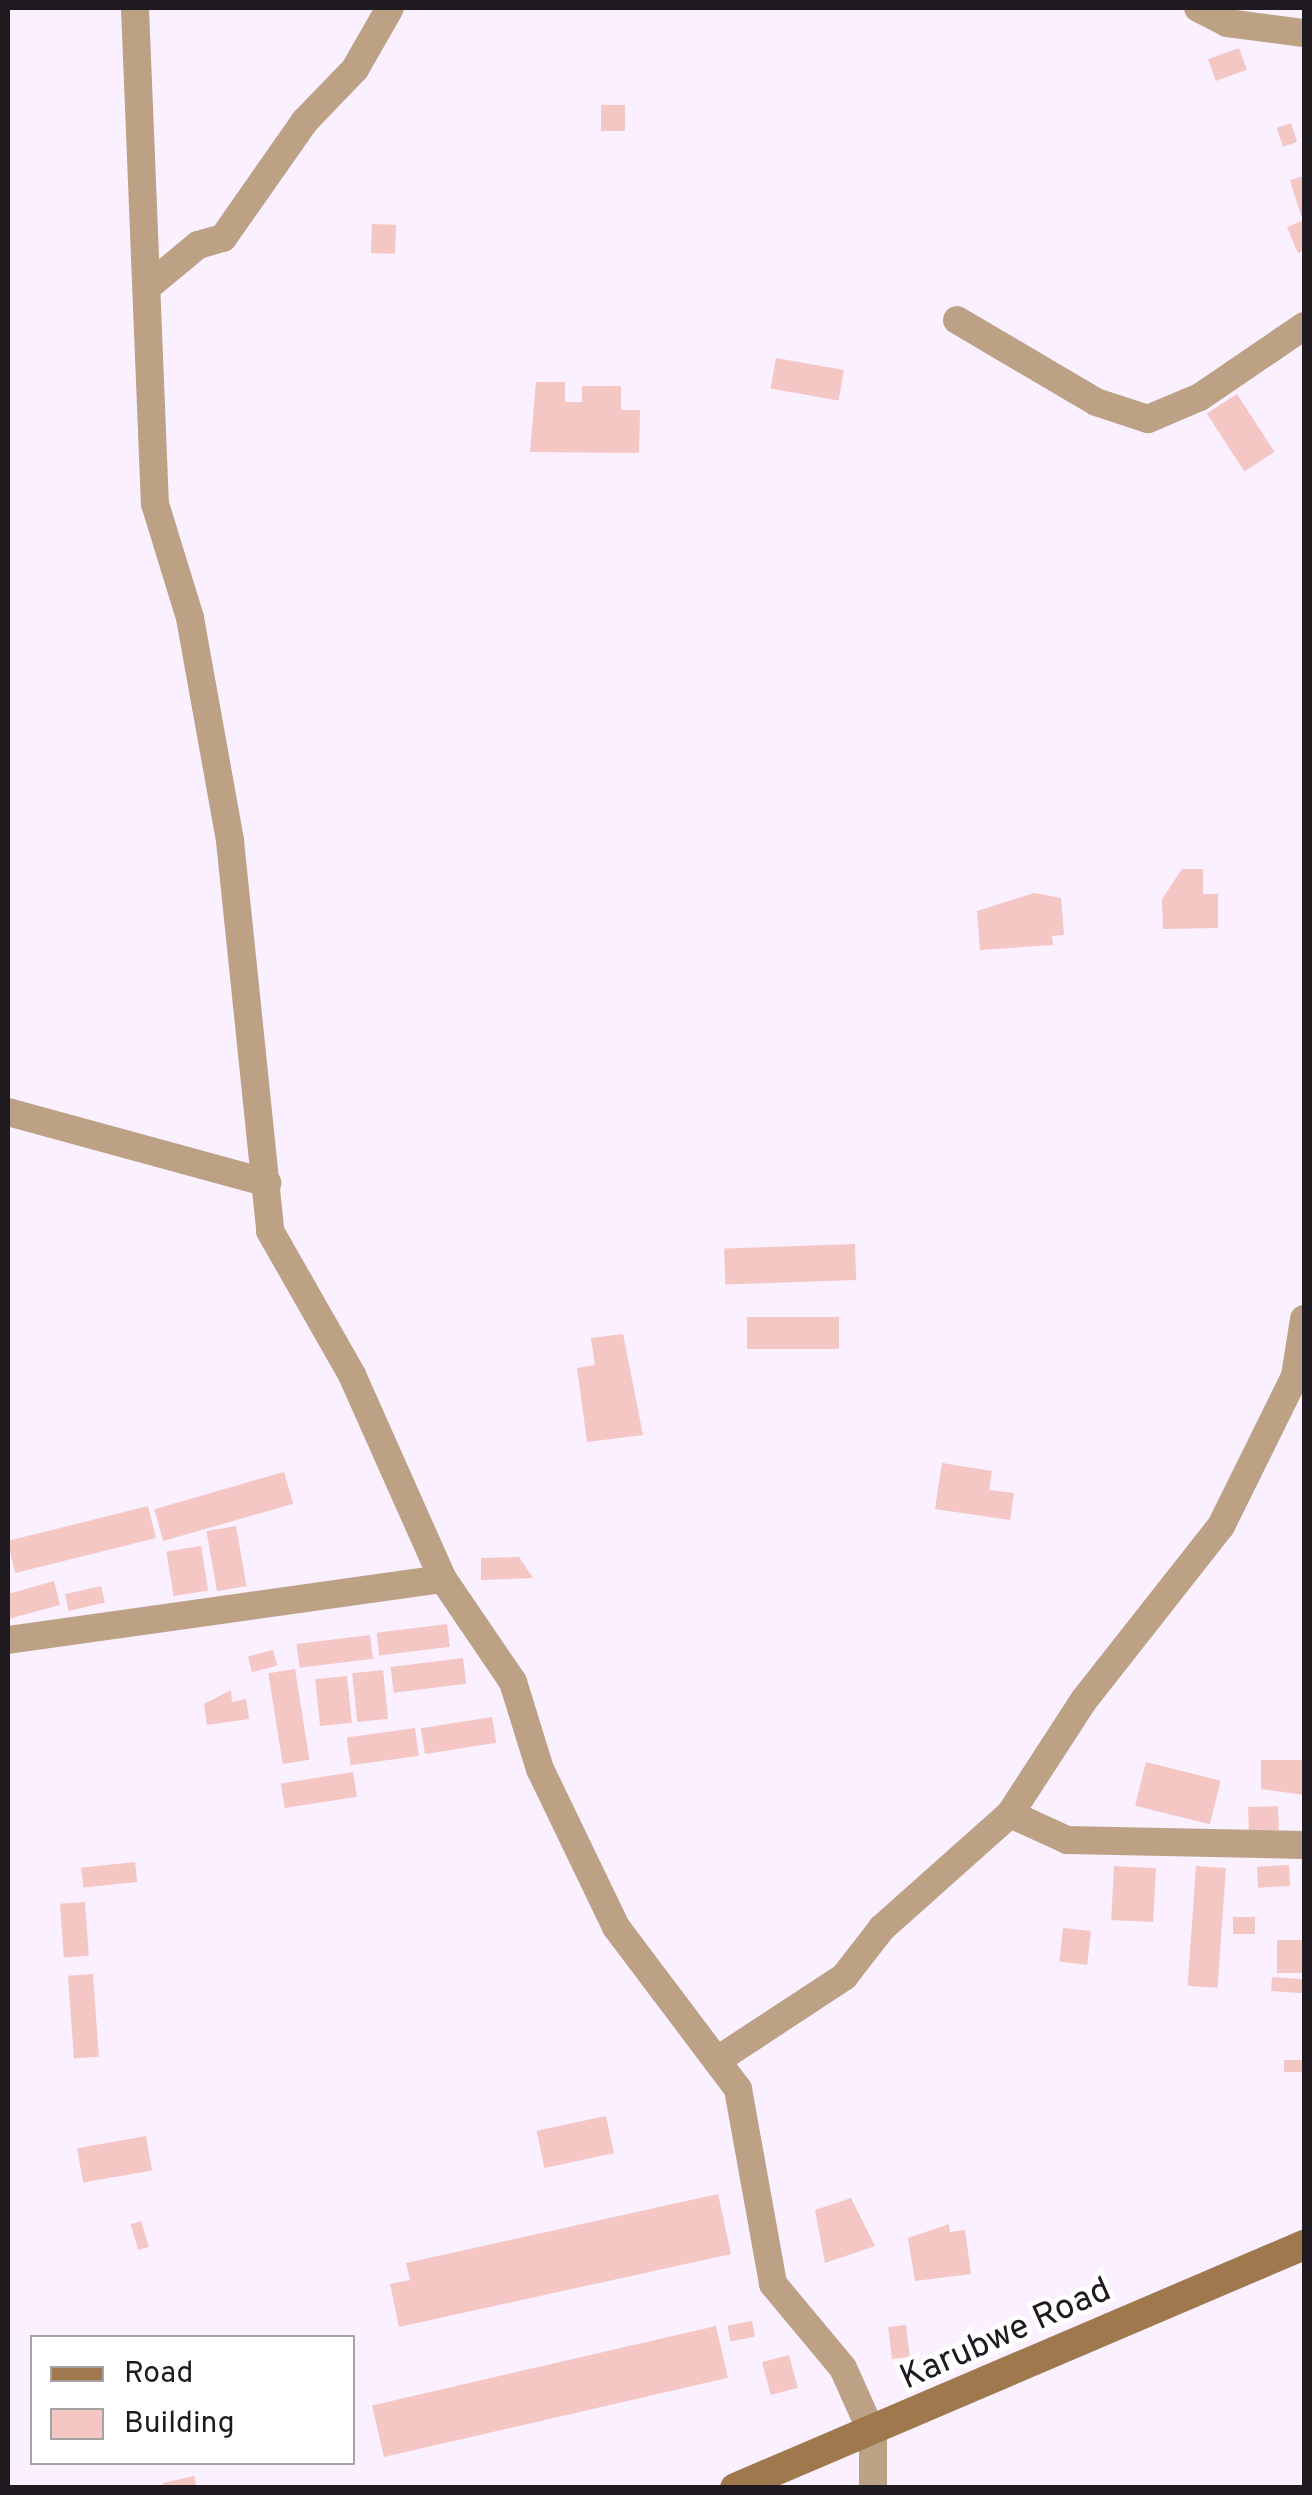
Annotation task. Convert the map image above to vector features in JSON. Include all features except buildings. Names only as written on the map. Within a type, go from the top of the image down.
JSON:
[{"type":"street","points":[[136,8],[152,284],[155,504],[215,746],[270,1231],[352,1375],[443,1579],[514,1682],[540,1769],[616,1927],[722,2057],[753,2138],[773,2284],[843,2368],[873,2435],[872,2488]]},
{"type":"street","points":[[152,284],[198,244],[222,238],[305,121],[355,69],[390,8]]},
{"type":"street","points":[[1198,8],[1227,24],[1304,33]]},
{"type":"street","points":[[957,320],[1096,402],[1148,419],[1200,397],[1304,326]]},
{"type":"street","points":[[8,1112],[266,1183]]},
{"type":"street","points":[[722,2057],[844,1977],[882,1928],[1010,1814],[1084,1700],[1220,1526],[1295,1376],[1304,1319]]},
{"type":"street","points":[[8,1640],[443,1579]]},
{"type":"street","points":[[1010,1814],[1067,1840],[1304,1845]]},
{"type":"street","name":"Karubwe Road","points":[[735,2488],[873,2435],[1304,2245]]}]
